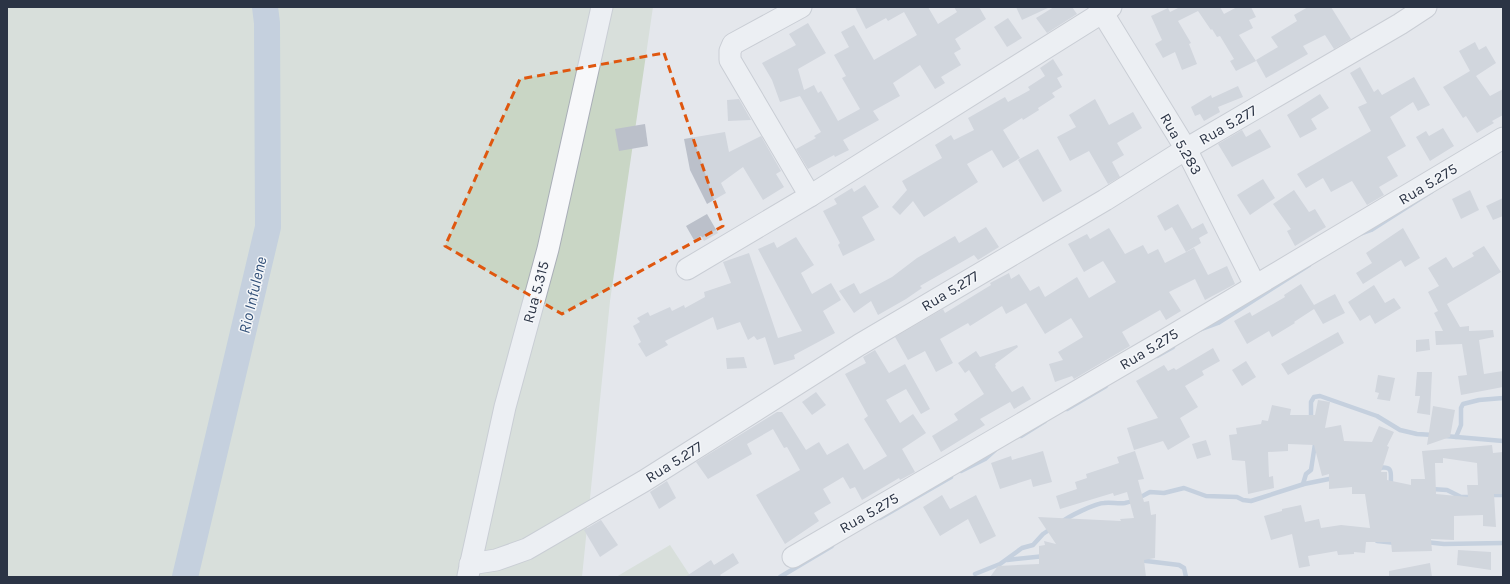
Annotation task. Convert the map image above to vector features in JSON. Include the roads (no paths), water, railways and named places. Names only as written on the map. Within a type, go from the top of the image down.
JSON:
[{"type":"street","name":"Rua 5.315","points":[[469,570],[505,407],[548,249],[602,7]]},
{"type":"street","points":[[801,7],[733,44],[730,51],[730,60],[810,196]]},
{"type":"street","name":"Rua 5.277","points":[[469,570],[527,549],[644,481],[859,346],[1105,200],[1186,149],[1400,24],[1426,7]]},
{"type":"street","points":[[687,269],[810,196],[1104,9]]},
{"type":"street","name":"Rua 5.283","points":[[1104,9],[1186,149],[1255,285]]},
{"type":"street","name":"Rua 5.275","points":[[794,557],[1503,138]]},
{"type":"waterway","name":"Rio Infulene","points":[[185,577],[268,227],[267,23],[265,7]]},
{"type":"waterway","points":[[1360,234],[1371,230],[1432,191]]},
{"type":"waterway","points":[[1199,330],[1218,323],[1309,265]]},
{"type":"waterway","points":[[1157,356],[1173,347]]},
{"type":"waterway","points":[[1067,409],[1106,386]]},
{"type":"waterway","points":[[1311,421],[1311,402],[1314,397],[1320,396],[1377,416],[1400,430],[1417,434],[1434,435]]},
{"type":"waterway","points":[[1456,437],[1461,425],[1461,408],[1463,404],[1479,400],[1503,398]]},
{"type":"waterway","points":[[1021,436],[1045,421]]},
{"type":"waterway","points":[[1445,436],[1503,441]]},
{"type":"waterway","points":[[1303,484],[1306,474],[1311,470],[1315,444]]},
{"type":"waterway","points":[[961,471],[985,459],[995,450]]},
{"type":"waterway","points":[[1378,468],[1383,467],[1389,469],[1391,474],[1391,486]]},
{"type":"waterway","points":[[880,518],[951,477]]},
{"type":"waterway","points":[[1062,522],[1095,505],[1125,503],[1135,500],[1150,492],[1164,493],[1184,488],[1206,496],[1237,497],[1243,500],[1251,501],[1304,484],[1334,478]]},
{"type":"waterway","points":[[1431,489],[1447,490],[1461,497],[1473,497]]},
{"type":"waterway","points":[[1489,495],[1503,495]]},
{"type":"waterway","points":[[975,574],[1000,564],[1022,548],[1033,545],[1043,534],[1052,528]]},
{"type":"waterway","points":[[1377,541],[1396,543]]},
{"type":"waterway","points":[[1425,542],[1444,544],[1503,543]]},
{"type":"waterway","points":[[780,577],[832,546]]},
{"type":"waterway","points":[[1007,560],[1045,556]]},
{"type":"waterway","points":[[1138,560],[1179,565],[1184,568],[1186,577]]}]
